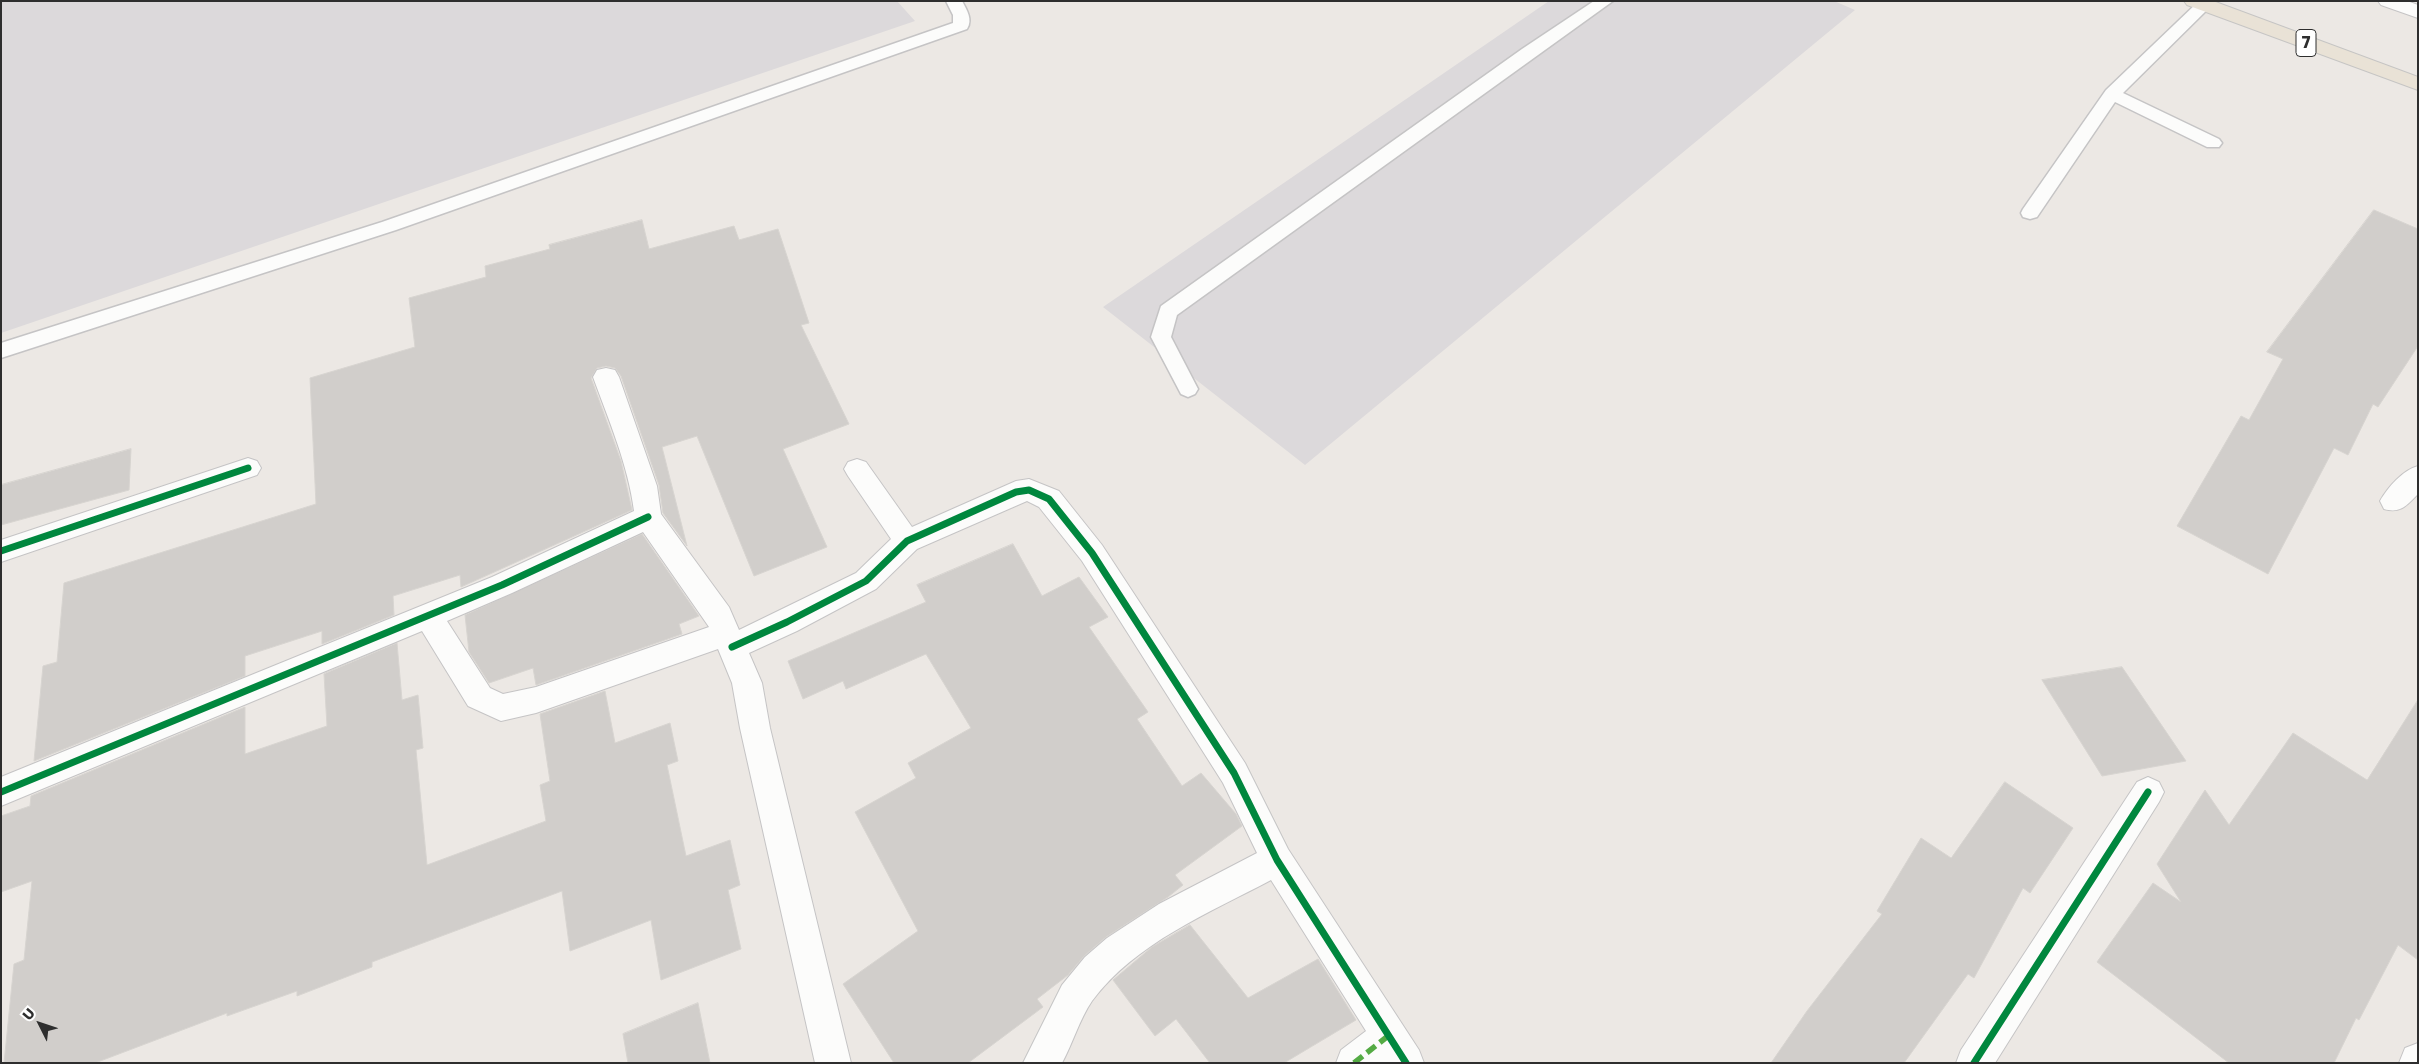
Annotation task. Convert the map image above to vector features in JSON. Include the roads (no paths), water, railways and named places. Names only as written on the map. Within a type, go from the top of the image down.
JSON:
[{"type":"highway","name":"7","points":[[2199,3],[2418,84]]},
{"type":"street","points":[[2388,1],[2418,12]]},
{"type":"street","points":[[606,377],[644,486],[648,517],[700,586],[719,616],[747,683],[833,1063]]},
{"type":"street","points":[[1,551],[248,468]]},
{"type":"street","points":[[857,468],[907,541]]},
{"type":"street","points":[[2394,501],[2418,476]]},
{"type":"street","points":[[428,616],[479,697],[501,708],[536,700],[787,622],[866,581],[907,541],[980,510],[1016,492],[1029,490],[1049,499],[1092,553],[1234,773],[1277,860],[1397,1049],[1354,1063]]},
{"type":"street","points":[[1,792],[502,585],[648,517]]},
{"type":"street","points":[[1974,1063],[2148,792]]},
{"type":"street","points":[[1041,1063],[1080,989],[1111,955],[1150,928],[1277,860]]},
{"type":"lane","points":[[1,351],[389,226],[935,36],[961,26],[961,15],[954,1]]},
{"type":"lane","points":[[1188,389],[1161,336],[1168,311],[1528,53],[1605,1]]},
{"type":"lane","points":[[2030,213],[2112,94],[2199,3]]},
{"type":"lane","points":[[2112,94],[2213,143]]}]
